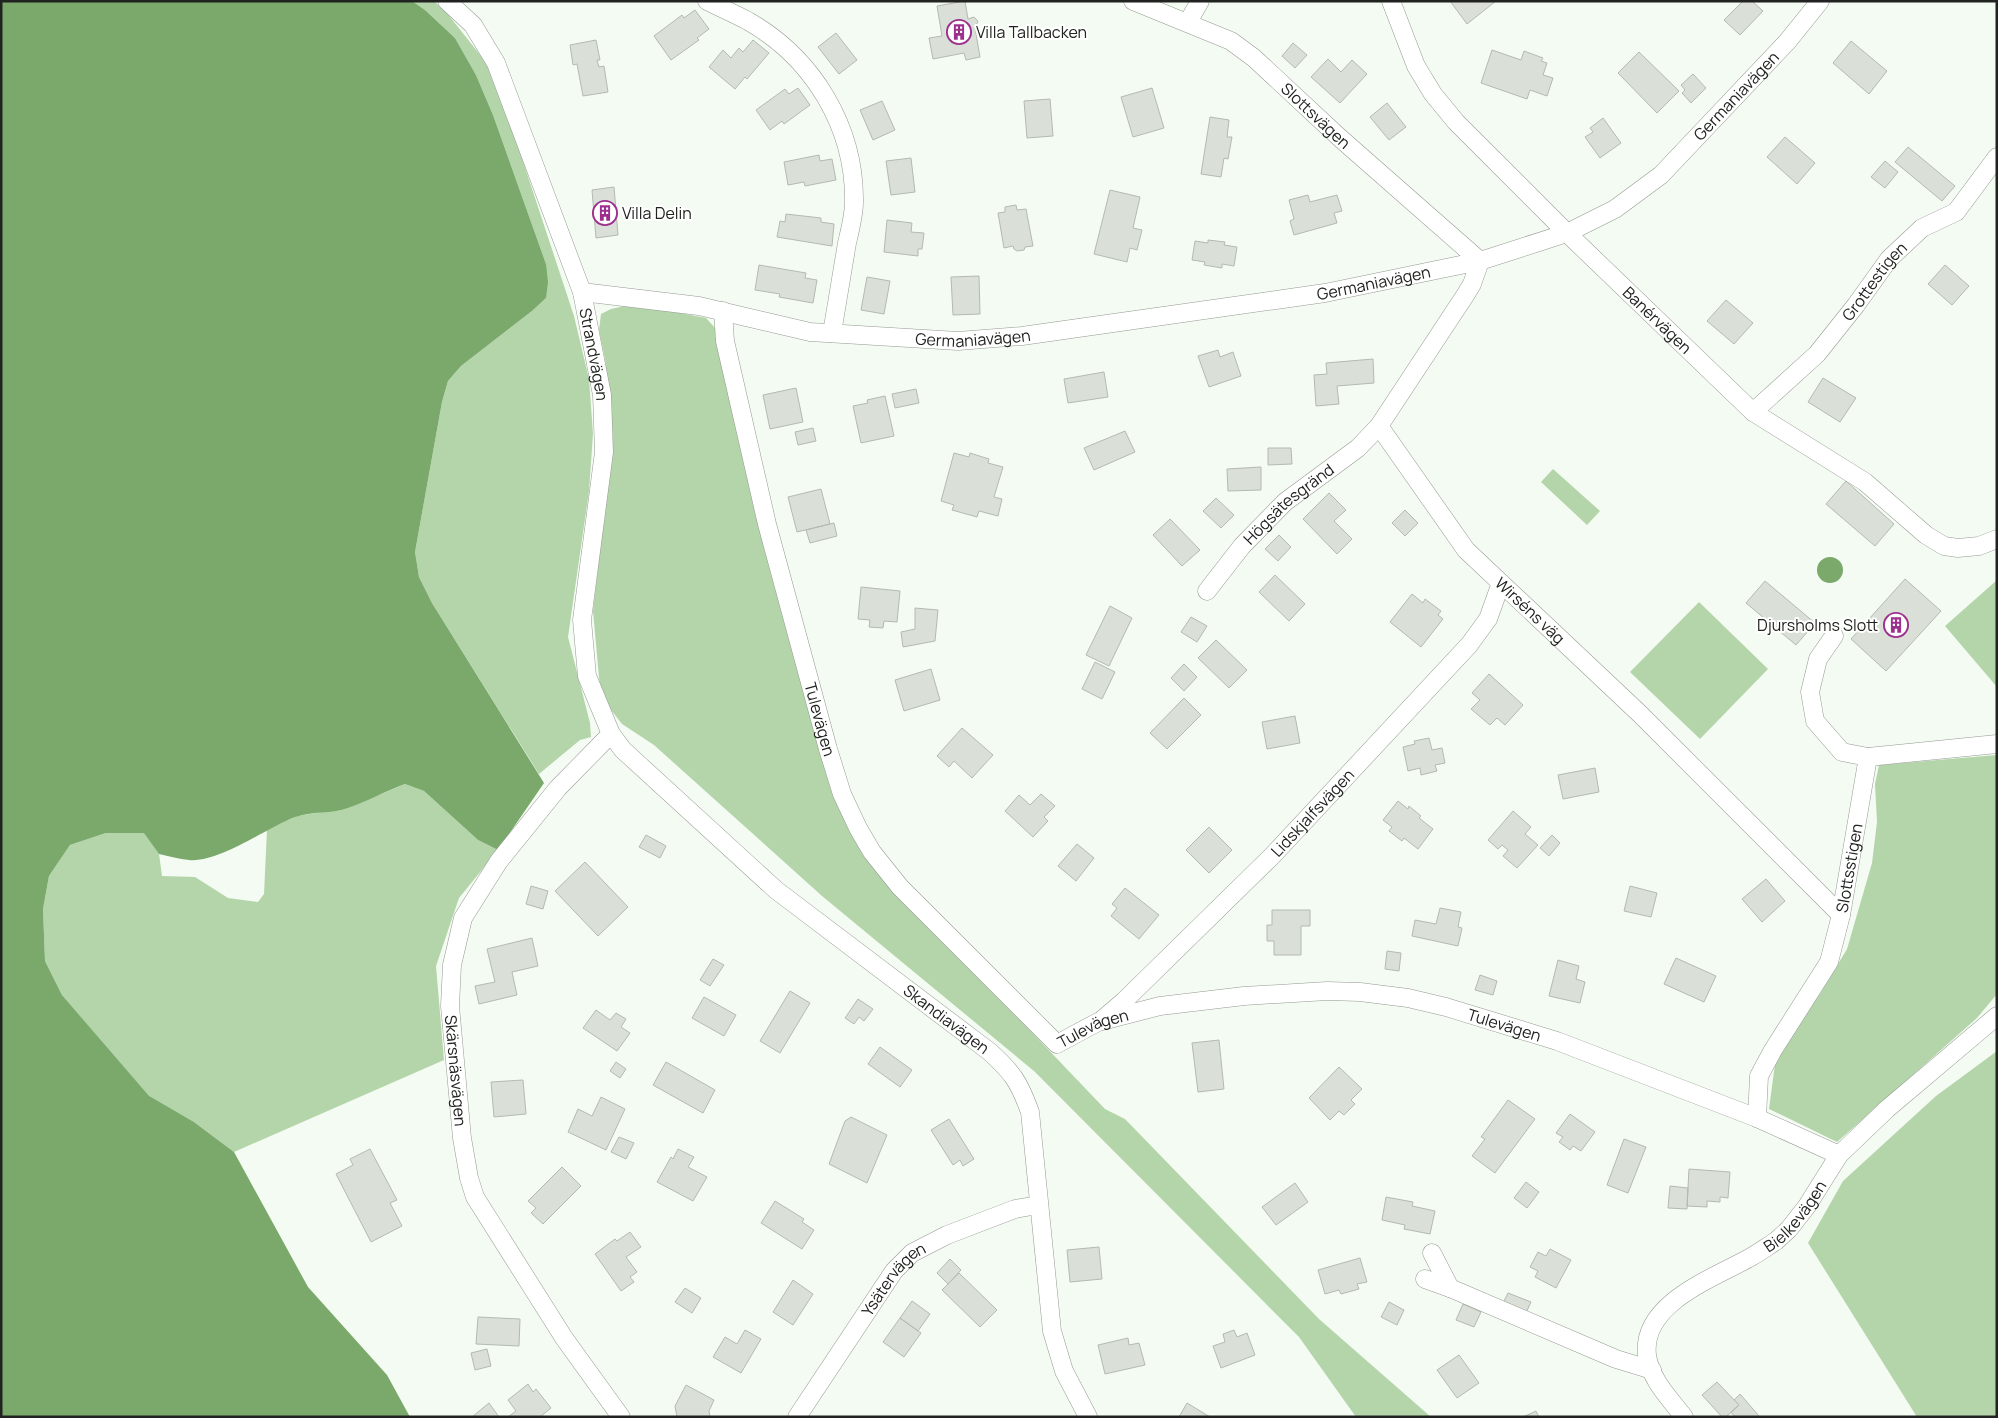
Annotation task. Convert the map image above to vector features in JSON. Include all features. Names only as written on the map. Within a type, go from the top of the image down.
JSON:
[{"type":"street","name":"Strandvägen","points":[[447,1],[473,26],[496,63],[582,292],[602,394],[604,452],[582,620],[586,676],[611,734]]},
{"type":"street","points":[[707,1],[749,21],[784,47],[810,74],[830,102],[841,125],[852,172],[854,203],[832,333]]},
{"type":"street","name":"Slottsvägen","points":[[1133,1],[1231,41],[1254,58],[1334,132],[1480,261]]},
{"type":"street","points":[[1188,22],[1200,1]]},
{"type":"street","name":"Banérvägen","points":[[1391,1],[1416,66],[1432,94],[1456,122],[1567,233],[1753,412],[1865,482],[1926,535],[1944,546],[1958,548],[1979,546],[1997,539]]},
{"type":"street","name":"Germaniavägen","points":[[582,292],[699,306],[810,332],[958,341],[1022,336],[1325,293],[1480,261],[1567,233],[1615,209],[1661,175],[1787,42],[1820,1]]},
{"type":"street","name":"Grottestigen","points":[[1753,412],[1817,354],[1889,259],[1922,228],[1956,212],[1997,157]]},
{"type":"street","points":[[1379,426],[1469,289],[1480,261]]},
{"type":"street","name":"Tulevägen","points":[[723,311],[726,341],[767,524],[842,794],[872,852],[900,887],[1057,1044],[1098,1022],[1160,1006],[1273,994],[1360,992],[1408,998],[1446,1007],[1557,1041],[1757,1118],[1839,1155]]},
{"type":"street","name":"Wirséns väg","points":[[1379,426],[1466,550],[1640,714],[1841,915]]},
{"type":"street","name":"Högsätesgränd","points":[[1207,591],[1242,546],[1285,502],[1358,448],[1379,426]]},
{"type":"street","name":"Lidskjalfsvägen","points":[[1098,1022],[1124,1001],[1272,856],[1470,645],[1488,619],[1501,583]]},
{"type":"street","points":[[1834,636],[1818,659],[1812,677],[1810,692],[1815,721],[1842,752],[1868,757],[1997,744]]},
{"type":"street","name":"Skandiavägen","points":[[611,734],[624,750],[776,890],[990,1052],[1011,1072],[1021,1087],[1030,1112],[1052,1331],[1064,1371],[1088,1417]]},
{"type":"street","name":"Skärsnäsvägen","points":[[611,734],[558,788],[499,861],[463,918],[452,965],[450,1006],[462,1138],[469,1178],[475,1197],[564,1338],[620,1417]]},
{"type":"street","name":"Slottsstigen","points":[[1757,1118],[1760,1076],[1773,1050],[1829,962],[1841,915],[1868,757]]},
{"type":"street","name":"Bielkevägen","points":[[1684,1417],[1655,1377],[1647,1357],[1647,1338],[1656,1319],[1676,1298],[1776,1241],[1807,1206],[1839,1155],[1887,1108],[1997,1016]]},
{"type":"street","name":"Ysätervägen","points":[[797,1417],[894,1271],[912,1253],[947,1235],[1015,1209],[1038,1205]]},
{"type":"street","points":[[1432,1253],[1450,1288]]},
{"type":"street","points":[[1425,1280],[1450,1288],[1616,1359],[1652,1370]]},
{"type":"shaded area","points":[[1,1],[412,1],[425,10],[455,38],[476,75],[493,115],[546,264],[548,282],[546,298],[461,366],[448,381],[442,402],[415,552],[419,577],[432,603],[544,783],[498,850],[478,840],[424,791],[405,784],[342,810],[295,817],[228,851],[201,859],[185,860],[159,854],[144,833],[106,833],[70,845],[49,876],[43,909],[45,961],[62,995],[149,1096],[194,1122],[234,1152],[308,1287],[387,1375],[410,1417],[1,1417]]},
{"type":"shaded area","points":[[412,1],[434,1],[447,13],[488,65],[505,107],[574,316],[589,379],[593,434],[589,491],[568,637],[590,723],[591,737],[580,740],[539,774],[432,603],[419,577],[415,552],[442,402],[448,381],[461,366],[546,298],[546,264],[493,115],[476,75],[455,38],[425,10]]},
{"type":"shaded area","points":[[633,304],[706,318],[716,329],[825,763],[916,911],[1105,1109],[1125,1119],[1319,1319],[1431,1417],[1356,1417],[1299,1337],[1034,1071],[822,896],[654,745],[622,724],[608,706],[600,688],[593,611],[613,437],[605,359],[599,330],[601,314],[611,309]]},
{"type":"shaded area","points":[[1553,469],[1600,511],[1587,525],[1541,482]]},
{"type":"shaded area","points":[[1830,557],[1839,561],[1843,570],[1839,579],[1830,583],[1821,579],[1817,570],[1821,561]]},
{"type":"shaded area","points":[[1997,580],[1997,687],[1945,626]]},
{"type":"shaded area","points":[[1699,602],[1768,669],[1700,739],[1630,672]]},
{"type":"shaded area","points":[[1997,755],[1997,994],[1977,1018],[1837,1142],[1769,1109],[1775,1064],[1788,1039],[1820,994],[1847,949],[1872,863],[1877,822],[1875,784],[1879,765]]},
{"type":"shaded area","points":[[405,784],[424,791],[478,840],[498,850],[459,898],[436,966],[444,1060],[234,1152],[194,1122],[149,1097],[62,995],[45,961],[43,909],[49,876],[70,845],[106,833],[145,833],[159,854],[162,876],[195,877],[228,898],[258,902],[264,894],[267,829],[297,816],[348,808]]},
{"type":"shaded area","points":[[1997,1051],[1997,1417],[1917,1417],[1808,1243],[1843,1181],[1936,1096]]},
{"type":"building","name":"Villa Tallbacken","points":[[965,1],[968,19],[974,17],[978,21],[975,28],[980,57],[966,60],[964,53],[933,59],[929,38],[942,36],[937,6]]},
{"type":"building","points":[[1450,1],[1496,1],[1467,24]]},
{"type":"building","points":[[1743,1],[1752,1],[1763,11],[1740,35],[1724,20]]},
{"type":"building","points":[[695,10],[709,29],[697,38],[699,40],[671,60],[654,36],[682,15],[684,18]]},
{"type":"building","points":[[836,33],[857,60],[839,74],[818,47]]},
{"type":"building","points":[[596,40],[600,60],[597,60],[599,67],[604,66],[608,92],[583,96],[577,64],[573,65],[570,45]]},
{"type":"building","points":[[753,40],[769,53],[747,79],[745,77],[735,89],[709,67],[723,50],[731,58],[739,48],[743,52]]},
{"type":"building","points":[[1851,41],[1887,71],[1869,94],[1833,63]]},
{"type":"building","points":[[1293,43],[1307,55],[1295,68],[1282,56]]},
{"type":"building","points":[[1492,50],[1521,60],[1524,51],[1543,58],[1541,61],[1547,63],[1543,75],[1553,78],[1547,96],[1530,90],[1527,99],[1481,83]]},
{"type":"building","points":[[1639,52],[1679,91],[1657,113],[1618,73]]},
{"type":"building","points":[[1328,59],[1341,72],[1352,60],[1367,74],[1340,103],[1311,77]]},
{"type":"building","points":[[1693,74],[1706,88],[1691,103],[1682,93],[1685,90],[1681,85]]},
{"type":"building","points":[[798,88],[810,105],[784,124],[782,121],[770,130],[756,110],[785,89],[789,94]]},
{"type":"building","points":[[1152,88],[1164,128],[1133,137],[1121,97]]},
{"type":"building","points":[[1050,99],[1053,136],[1027,138],[1024,101]]},
{"type":"building","points":[[882,101],[895,130],[873,140],[860,110]]},
{"type":"building","points":[[1387,103],[1406,127],[1389,140],[1370,117]]},
{"type":"building","points":[[1210,117],[1229,120],[1227,137],[1232,137],[1228,159],[1224,158],[1221,177],[1201,174]]},
{"type":"building","points":[[1603,118],[1621,143],[1600,158],[1585,137],[1593,132],[1590,128]]},
{"type":"building","points":[[1785,137],[1815,163],[1797,184],[1767,157]]},
{"type":"building","points":[[1908,147],[1955,186],[1942,201],[1895,162]]},
{"type":"building","points":[[819,155],[820,161],[832,159],[836,180],[805,186],[804,182],[788,185],[784,162]]},
{"type":"building","points":[[911,158],[915,192],[891,195],[886,161]]},
{"type":"building","points":[[1885,161],[1898,172],[1885,188],[1871,177]]},
{"type":"building","name":"Villa Delin","points":[[614,187],[618,235],[596,238],[592,190]]},
{"type":"building","points":[[1110,190],[1140,197],[1133,228],[1142,230],[1137,250],[1130,248],[1127,262],[1094,254]]},
{"type":"building","points":[[1308,195],[1310,202],[1337,195],[1342,211],[1334,213],[1337,223],[1294,235],[1290,221],[1294,219],[1289,200]]},
{"type":"building","points":[[1016,205],[1017,210],[1026,209],[1033,246],[1017,251],[1013,246],[1004,248],[998,213],[1005,212],[1005,207]]},
{"type":"building","points":[[786,214],[821,218],[821,222],[834,224],[832,246],[777,237],[780,221],[785,222]]},
{"type":"building","points":[[887,220],[912,223],[911,232],[924,233],[922,249],[918,249],[918,256],[884,252]]},
{"type":"building","points":[[1208,240],[1225,242],[1224,245],[1237,247],[1234,266],[1222,264],[1222,268],[1204,265],[1205,262],[1192,260],[1195,241],[1208,243]]},
{"type":"building","points":[[759,265],[806,273],[805,278],[817,280],[813,303],[779,297],[780,294],[755,290]]},
{"type":"building","points":[[1945,265],[1969,286],[1952,305],[1928,284]]},
{"type":"building","points":[[979,276],[980,314],[953,315],[951,277]]},
{"type":"building","points":[[867,277],[890,281],[884,314],[861,310]]},
{"type":"building","points":[[1726,300],[1753,323],[1734,344],[1707,321]]},
{"type":"building","points":[[1218,350],[1220,357],[1233,352],[1241,376],[1209,387],[1198,356]]},
{"type":"building","points":[[1373,359],[1374,383],[1337,386],[1339,404],[1316,406],[1314,375],[1327,374],[1326,363]]},
{"type":"building","points":[[1104,372],[1108,397],[1068,403],[1064,379]]},
{"type":"building","points":[[1823,378],[1856,398],[1840,422],[1808,402]]},
{"type":"building","points":[[796,388],[803,422],[770,429],[763,395]]},
{"type":"building","points":[[916,389],[919,403],[895,408],[892,394]]},
{"type":"building","points":[[885,396],[894,436],[861,443],[853,406],[868,403],[867,400]]},
{"type":"building","points":[[813,428],[816,441],[798,445],[795,432]]},
{"type":"building","points":[[1125,431],[1135,452],[1094,470],[1084,448]]},
{"type":"building","points":[[1268,448],[1291,448],[1292,464],[1268,465]]},
{"type":"building","points":[[954,453],[969,457],[970,453],[989,459],[988,463],[1003,467],[994,497],[1002,499],[998,516],[979,511],[977,517],[952,510],[954,505],[941,501]]},
{"type":"building","points":[[1261,467],[1261,490],[1228,491],[1227,469]]},
{"type":"building","points":[[1846,481],[1894,524],[1875,546],[1826,504]]},
{"type":"building","points":[[821,489],[830,524],[797,532],[788,497]]},
{"type":"building","points":[[1329,493],[1346,510],[1334,521],[1352,539],[1337,554],[1303,519]]},
{"type":"building","points":[[1216,498],[1234,515],[1221,528],[1203,511]]},
{"type":"building","points":[[1405,510],[1418,523],[1405,536],[1392,523]]},
{"type":"building","points":[[1170,519],[1200,550],[1182,566],[1153,535]]},
{"type":"building","points":[[834,523],[837,536],[810,543],[806,530]]},
{"type":"building","points":[[1279,535],[1291,547],[1278,561],[1265,549]]},
{"type":"building","points":[[1275,575],[1305,604],[1289,621],[1259,592]]},
{"type":"building","name":"Djursholms Slott","points":[[1905,579],[1941,611],[1886,671],[1851,639]]},
{"type":"building","name":"Djursholms Slott","points":[[1765,581],[1815,623],[1796,645],[1746,603]]},
{"type":"building","points":[[861,587],[900,591],[897,622],[884,621],[883,628],[869,627],[870,620],[858,619]]},
{"type":"building","points":[[1412,594],[1423,603],[1425,599],[1441,611],[1438,615],[1443,619],[1421,647],[1390,622]]},
{"type":"building","points":[[1110,606],[1132,618],[1109,666],[1086,655]]},
{"type":"building","points":[[915,608],[938,610],[935,641],[903,647],[901,632],[915,629]]},
{"type":"building","points":[[1191,617],[1207,626],[1197,642],[1181,632]]},
{"type":"building","points":[[1216,640],[1247,670],[1229,688],[1198,658]]},
{"type":"building","points":[[1095,662],[1115,672],[1102,699],[1082,689]]},
{"type":"building","points":[[1184,664],[1197,677],[1184,691],[1171,678]]},
{"type":"building","points":[[931,669],[940,700],[904,711],[895,680]]},
{"type":"building","points":[[1489,674],[1523,705],[1505,725],[1497,718],[1490,725],[1471,709],[1480,700],[1472,693]]},
{"type":"building","points":[[1184,698],[1201,715],[1167,749],[1150,733]]},
{"type":"building","points":[[1295,716],[1300,743],[1267,749],[1262,722]]},
{"type":"building","points":[[962,728],[993,755],[972,778],[954,761],[949,767],[937,756]]},
{"type":"building","points":[[1429,738],[1432,750],[1442,748],[1445,763],[1435,765],[1437,771],[1421,775],[1420,768],[1408,771],[1403,747],[1415,744],[1414,741]]},
{"type":"building","points":[[1595,768],[1599,792],[1563,799],[1558,775]]},
{"type":"building","points":[[1041,794],[1055,806],[1044,817],[1048,821],[1033,837],[1005,811],[1019,795],[1030,805]]},
{"type":"building","points":[[1398,801],[1408,809],[1409,806],[1421,816],[1419,818],[1433,829],[1418,849],[1404,838],[1402,841],[1389,831],[1392,827],[1383,820]]},
{"type":"building","points":[[1513,811],[1531,827],[1525,834],[1538,845],[1517,868],[1503,856],[1508,850],[1502,845],[1498,849],[1488,840]]},
{"type":"building","points":[[1209,827],[1232,850],[1209,873],[1186,850]]},
{"type":"building","points":[[646,835],[666,846],[660,858],[639,847]]},
{"type":"building","points":[[1552,835],[1560,843],[1549,856],[1540,848]]},
{"type":"building","points":[[1077,844],[1094,858],[1076,881],[1058,866]]},
{"type":"building","points":[[585,862],[628,907],[598,936],[555,891]]},
{"type":"building","points":[[1766,879],[1785,901],[1762,922],[1742,899]]},
{"type":"building","points":[[531,886],[548,891],[543,909],[526,904]]},
{"type":"building","points":[[1630,886],[1657,893],[1651,917],[1624,911]]},
{"type":"building","points":[[1125,888],[1159,915],[1139,939],[1111,916],[1117,908],[1112,904]]},
{"type":"building","points":[[1440,908],[1461,912],[1458,927],[1462,928],[1458,946],[1412,936],[1415,920],[1436,924]]},
{"type":"building","points":[[1272,910],[1310,910],[1310,926],[1301,926],[1301,955],[1274,955],[1274,941],[1267,941],[1267,925],[1272,925]]},
{"type":"building","points":[[532,938],[538,966],[512,972],[517,995],[479,1004],[475,986],[495,982],[487,949]]},
{"type":"building","points":[[1387,951],[1401,953],[1399,971],[1385,969]]},
{"type":"building","points":[[1676,958],[1716,976],[1704,1002],[1664,984]]},
{"type":"building","points":[[713,959],[724,965],[710,986],[700,980]]},
{"type":"building","points":[[1558,960],[1579,966],[1576,979],[1585,982],[1580,1003],[1549,996]]},
{"type":"building","points":[[1480,975],[1497,981],[1493,995],[1475,990]]},
{"type":"building","points":[[790,991],[810,1003],[780,1053],[760,1041]]},
{"type":"building","points":[[704,997],[736,1015],[724,1036],[692,1018]]},
{"type":"building","points":[[858,999],[873,1009],[864,1021],[859,1017],[854,1024],[845,1018]]},
{"type":"building","points":[[596,1010],[610,1020],[616,1013],[626,1019],[621,1027],[630,1033],[617,1051],[583,1028]]},
{"type":"building","points":[[1219,1040],[1224,1089],[1198,1092],[1192,1043]]},
{"type":"building","points":[[880,1047],[912,1070],[900,1087],[868,1064]]},
{"type":"building","points":[[616,1062],[626,1069],[620,1078],[610,1071]]},
{"type":"building","points":[[666,1062],[715,1090],[703,1113],[653,1085]]},
{"type":"building","points":[[1339,1067],[1362,1089],[1351,1100],[1355,1104],[1344,1115],[1339,1111],[1330,1120],[1309,1098]]},
{"type":"building","points":[[523,1080],[526,1114],[494,1117],[491,1082]]},
{"type":"building","points":[[601,1097],[625,1109],[606,1150],[568,1132],[578,1109],[592,1116]]},
{"type":"building","points":[[1508,1100],[1535,1119],[1495,1173],[1472,1156],[1485,1139],[1481,1137]]},
{"type":"building","points":[[1570,1114],[1595,1132],[1581,1151],[1573,1146],[1570,1150],[1559,1142],[1563,1137],[1556,1133]]},
{"type":"building","points":[[851,1117],[887,1135],[867,1183],[829,1164],[845,1121]]},
{"type":"building","points":[[949,1119],[974,1159],[963,1166],[960,1160],[953,1165],[931,1130]]},
{"type":"building","points":[[619,1137],[634,1143],[626,1159],[611,1152]]},
{"type":"building","points":[[1624,1139],[1646,1147],[1628,1193],[1607,1185]]},
{"type":"building","points":[[370,1149],[397,1200],[390,1203],[402,1226],[371,1242],[336,1174],[353,1165],[350,1159]]},
{"type":"building","points":[[678,1149],[694,1157],[688,1167],[707,1177],[693,1201],[657,1182],[671,1157],[673,1159]]},
{"type":"building","points":[[562,1167],[581,1186],[543,1224],[531,1213],[536,1208],[528,1201]]},
{"type":"building","points":[[1689,1169],[1730,1172],[1728,1198],[1720,1197],[1720,1202],[1707,1201],[1707,1207],[1687,1206]]},
{"type":"building","points":[[1526,1182],[1539,1192],[1527,1208],[1514,1198]]},
{"type":"building","points":[[1295,1183],[1308,1202],[1276,1225],[1262,1207]]},
{"type":"building","points":[[1670,1186],[1688,1188],[1687,1209],[1668,1208]]},
{"type":"building","points":[[1386,1197],[1413,1202],[1412,1206],[1435,1211],[1430,1234],[1404,1229],[1405,1225],[1382,1220]]},
{"type":"building","points":[[775,1201],[804,1219],[802,1222],[814,1230],[802,1249],[761,1223]]},
{"type":"building","points":[[630,1232],[641,1247],[626,1257],[637,1272],[630,1277],[634,1282],[621,1291],[595,1254],[615,1239],[617,1241]]},
{"type":"building","points":[[1099,1247],[1102,1279],[1070,1282],[1067,1250]]},
{"type":"building","points":[[1550,1249],[1571,1260],[1556,1288],[1535,1277],[1538,1271],[1530,1267],[1538,1252],[1546,1256]]},
{"type":"building","points":[[1360,1258],[1367,1282],[1357,1284],[1359,1289],[1341,1294],[1339,1290],[1325,1294],[1318,1270]]},
{"type":"building","points":[[950,1259],[961,1270],[948,1284],[937,1273]]},
{"type":"building","points":[[959,1273],[997,1310],[980,1327],[942,1290]]},
{"type":"building","points":[[793,1280],[813,1294],[793,1325],[773,1312]]},
{"type":"building","points":[[685,1288],[701,1298],[692,1313],[675,1302]]},
{"type":"building","points":[[1508,1293],[1531,1302],[1525,1315],[1502,1305]]},
{"type":"building","points":[[912,1301],[930,1314],[918,1331],[900,1318]]},
{"type":"building","points":[[1389,1302],[1404,1310],[1397,1325],[1381,1317]]},
{"type":"building","points":[[1463,1304],[1481,1312],[1474,1327],[1456,1320]]},
{"type":"building","points":[[478,1317],[520,1319],[519,1346],[476,1344]]},
{"type":"building","points":[[900,1318],[921,1333],[904,1357],[883,1342]]},
{"type":"building","points":[[745,1330],[761,1339],[741,1373],[713,1357],[725,1337],[737,1344]]},
{"type":"building","points":[[1234,1330],[1237,1337],[1247,1333],[1255,1355],[1221,1368],[1213,1346],[1225,1342],[1223,1334]]},
{"type":"building","points":[[1128,1338],[1129,1345],[1139,1343],[1145,1365],[1105,1374],[1098,1345]]},
{"type":"building","points":[[487,1349],[491,1366],[475,1370],[471,1353]]},
{"type":"building","points":[[1459,1355],[1479,1383],[1457,1398],[1437,1370]]},
{"type":"building","points":[[1717,1382],[1739,1405],[1726,1417],[1722,1417],[1702,1395]]},
{"type":"building","points":[[528,1384],[533,1392],[536,1389],[551,1408],[540,1417],[508,1417],[516,1411],[508,1400]]},
{"type":"building","points":[[686,1385],[714,1400],[709,1411],[710,1417],[677,1417],[675,1406]]},
{"type":"building","points":[[1740,1394],[1758,1417],[1735,1417],[1731,1412],[1739,1405],[1734,1400]]},
{"type":"building","points":[[489,1403],[499,1417],[472,1417]]},
{"type":"building","points":[[1187,1403],[1210,1417],[1179,1417]]},
{"type":"building","points":[[1536,1411],[1539,1417],[1523,1417]]},
{"type":"place","name":"Villa Tallbacken","points":[[959,32]]},
{"type":"place","name":"Villa Delin","points":[[605,213]]},
{"type":"place","name":"Djursholms Slott","points":[[1896,625]]}]
